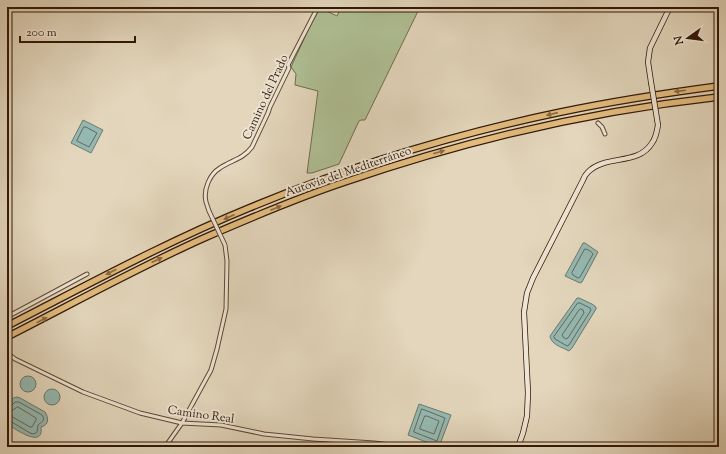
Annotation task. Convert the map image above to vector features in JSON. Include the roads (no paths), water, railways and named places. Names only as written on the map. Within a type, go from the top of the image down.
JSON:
[{"type":"highway","name":"Autovía del Mediterráneo","points":[[7,326],[126,265],[213,223],[326,178],[451,138],[542,116],[637,98],[719,86]]},
{"type":"highway","name":"Autovía del Mediterráneo","points":[[7,338],[142,268],[202,239],[344,182],[441,152],[519,131],[568,120],[636,108],[719,96]]},
{"type":"main road","points":[[518,447],[527,416],[528,393],[524,312],[527,293],[587,172],[602,163],[633,157],[640,154],[648,149],[656,136],[658,125],[648,62],[650,48],[670,7]]},
{"type":"street","name":"Camino del Prado","points":[[165,447],[182,423],[211,370],[226,309],[227,261],[225,245],[209,211],[206,201],[207,186],[210,179],[220,168],[242,157],[252,147],[289,68],[288,65],[318,7]]},
{"type":"street","points":[[598,123],[602,127],[605,134]]},
{"type":"street","points":[[7,317],[87,274]]},
{"type":"street","name":"Camino Real","points":[[7,353],[15,359],[83,392],[140,413],[182,423],[221,425],[271,435],[374,443],[405,447]]},
{"type":"water","points":[[83,120],[103,130],[91,153],[71,143]]},
{"type":"water","points":[[583,243],[598,252],[582,282],[580,283],[565,276]]},
{"type":"water","points":[[577,298],[592,304],[596,307],[596,309],[569,351],[554,343],[550,336]]},
{"type":"water","points":[[28,376],[34,378],[36,384],[34,390],[28,392],[22,390],[20,384],[22,378]]},
{"type":"water","points":[[49,389],[55,389],[60,394],[58,403],[55,405],[49,405],[44,400],[44,394]]},
{"type":"water","points":[[17,397],[45,412],[48,419],[47,423],[41,427],[41,434],[38,437],[28,436],[7,424],[7,409],[9,409],[9,403],[13,398]]},
{"type":"water","points":[[419,404],[451,415],[439,447],[408,435]]}]
